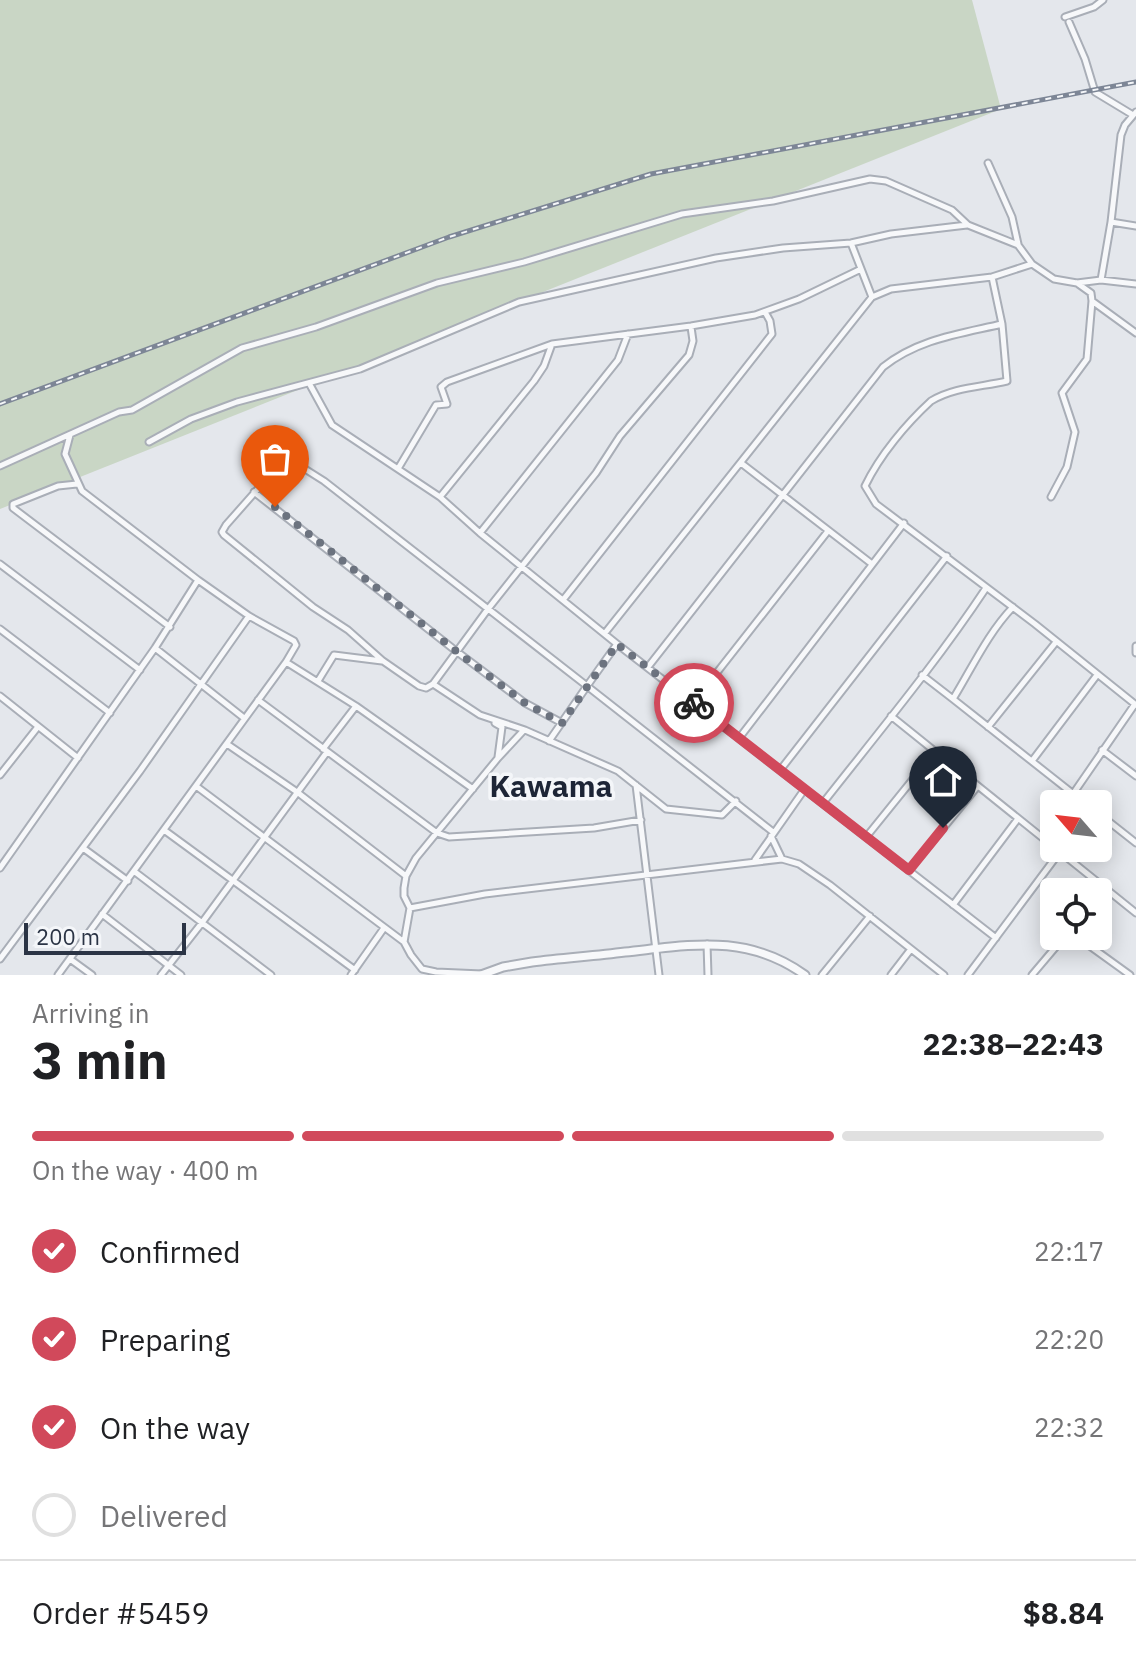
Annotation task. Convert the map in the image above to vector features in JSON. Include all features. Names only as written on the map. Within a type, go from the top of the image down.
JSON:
[{"type":"street","points":[[1101,280],[1121,135],[1134,113],[1095,92],[1085,59],[1067,19],[1103,0]]},
{"type":"street","points":[[988,163],[1012,217],[1018,245],[1032,264],[1054,279],[1077,283],[1101,280],[1136,284]]},
{"type":"street","points":[[0,466],[119,412],[142,405],[249,346],[329,323],[437,283],[524,262],[682,214],[773,201],[870,179],[886,181],[952,210],[968,225],[1018,245]]},
{"type":"street","points":[[1111,222],[1136,226]]},
{"type":"street","points":[[149,442],[204,414],[360,369],[519,302],[541,296],[716,258],[783,248],[851,243],[891,234],[968,225]]},
{"type":"street","points":[[851,243],[872,297]]},
{"type":"street","points":[[605,633],[872,297],[891,289],[992,277],[1032,264]]},
{"type":"street","points":[[399,467],[436,405],[447,404],[442,386],[552,344],[691,326],[765,312],[861,269]]},
{"type":"street","points":[[992,277],[1002,324],[1007,381],[962,390],[931,401],[911,422],[865,486],[876,504],[1013,607],[1135,705],[1076,790]]},
{"type":"street","points":[[1051,497],[1071,454],[1075,432],[1062,393],[1087,359],[1091,293],[1077,283]]},
{"type":"street","points":[[1092,301],[1136,333]]},
{"type":"street","points":[[563,600],[772,334],[765,312]]},
{"type":"street","points":[[648,667],[883,367],[902,352],[942,338],[1002,324]]},
{"type":"street","points":[[691,326],[693,341],[689,355],[620,436],[596,473],[488,609],[433,684],[426,688],[383,661],[348,630],[313,607],[222,533],[254,492],[283,460],[289,458],[348,499],[488,609],[736,801],[772,834],[782,859]]},
{"type":"street","points":[[480,533],[618,360],[628,334]]},
{"type":"street","points":[[440,497],[534,381],[544,366],[552,344]]},
{"type":"street","points":[[309,383],[332,425],[440,497],[617,644],[996,938]]},
{"type":"street","points":[[58,975],[296,645],[198,580],[100,506],[77,484],[65,454],[70,435]]},
{"type":"street","points":[[741,463],[872,564]]},
{"type":"street","points":[[77,484],[46,491],[13,504],[13,508],[170,627]]},
{"type":"street","points":[[254,492],[525,703],[562,723]]},
{"type":"street","points":[[740,737],[904,523]]},
{"type":"street","points":[[693,703],[828,531]]},
{"type":"street","points":[[781,769],[947,556]]},
{"type":"street","points":[[0,564],[140,670]]},
{"type":"street","points":[[0,868],[170,627],[198,580]]},
{"type":"street","points":[[823,803],[921,675],[954,638],[986,588]]},
{"type":"street","points":[[953,699],[972,663],[1013,607]]},
{"type":"street","points":[[0,959],[249,616]]},
{"type":"street","points":[[0,629],[110,713]]},
{"type":"street","points":[[988,727],[1056,642]]},
{"type":"street","points":[[549,741],[617,644]]},
{"type":"street","points":[[1136,646],[1136,653]]},
{"type":"street","points":[[155,648],[244,718]]},
{"type":"street","points":[[318,681],[334,655],[383,661]]},
{"type":"street","points":[[286,662],[356,706],[473,789]]},
{"type":"street","points":[[921,675],[1068,790]]},
{"type":"street","points":[[1032,761],[1097,675]]},
{"type":"street","points":[[433,684],[502,727],[498,758]]},
{"type":"street","points":[[0,696],[78,758]]},
{"type":"street","points":[[258,700],[437,833],[459,837],[594,828],[641,820]]},
{"type":"street","points":[[161,975],[265,837],[356,706]]},
{"type":"street","points":[[480,715],[525,730],[618,771],[666,809],[722,815],[736,801]]},
{"type":"street","points":[[891,716],[1040,838]]},
{"type":"street","points":[[0,775],[37,728]]},
{"type":"street","points":[[404,942],[410,908],[404,896],[406,876],[416,858],[498,758],[525,730]]},
{"type":"street","points":[[227,744],[297,792],[406,876]]},
{"type":"street","points":[[1101,750],[1136,776]]},
{"type":"street","points":[[867,836],[934,753]]},
{"type":"street","points":[[636,783],[659,975]]},
{"type":"street","points":[[196,786],[404,942],[422,969],[482,974],[532,962],[707,943],[749,948],[768,954],[805,975]]},
{"type":"street","points":[[909,870],[977,787]]},
{"type":"street","points":[[754,861],[804,790]]},
{"type":"street","points":[[639,800],[650,795]]},
{"type":"street","points":[[953,905],[1018,820]]},
{"type":"street","points":[[1112,824],[1136,843]]},
{"type":"street","points":[[164,830],[353,972],[384,928]]},
{"type":"street","points":[[83,848],[128,881]]},
{"type":"street","points":[[410,908],[485,894],[782,859],[799,864],[944,975]]},
{"type":"street","points":[[968,975],[1052,862]]},
{"type":"street","points":[[1071,862],[1136,913]]},
{"type":"street","points":[[135,872],[271,975]]},
{"type":"street","points":[[102,914],[181,975]]},
{"type":"street","points":[[822,975],[870,916]]},
{"type":"street","points":[[707,943],[708,975]]},
{"type":"street","points":[[891,975],[911,949]]},
{"type":"street","points":[[1036,974],[1054,950]]},
{"type":"street","points":[[1095,950],[1130,975]]},
{"type":"street","points":[[70,958],[92,975]]},
{"type":"green space","points":[[0,0],[972,0],[1001,109],[0,509]]},
{"type":"railway","points":[[0,404],[449,237],[651,174],[1136,82]]},
{"type":"way so far","points":[[275,507],[525,703],[562,723],[617,644],[694,703]]},
{"type":"district","name":"Kawama","points":[[551,785]]},
{"type":"route","points":[[694,703],[909,870],[943,828]]}]
